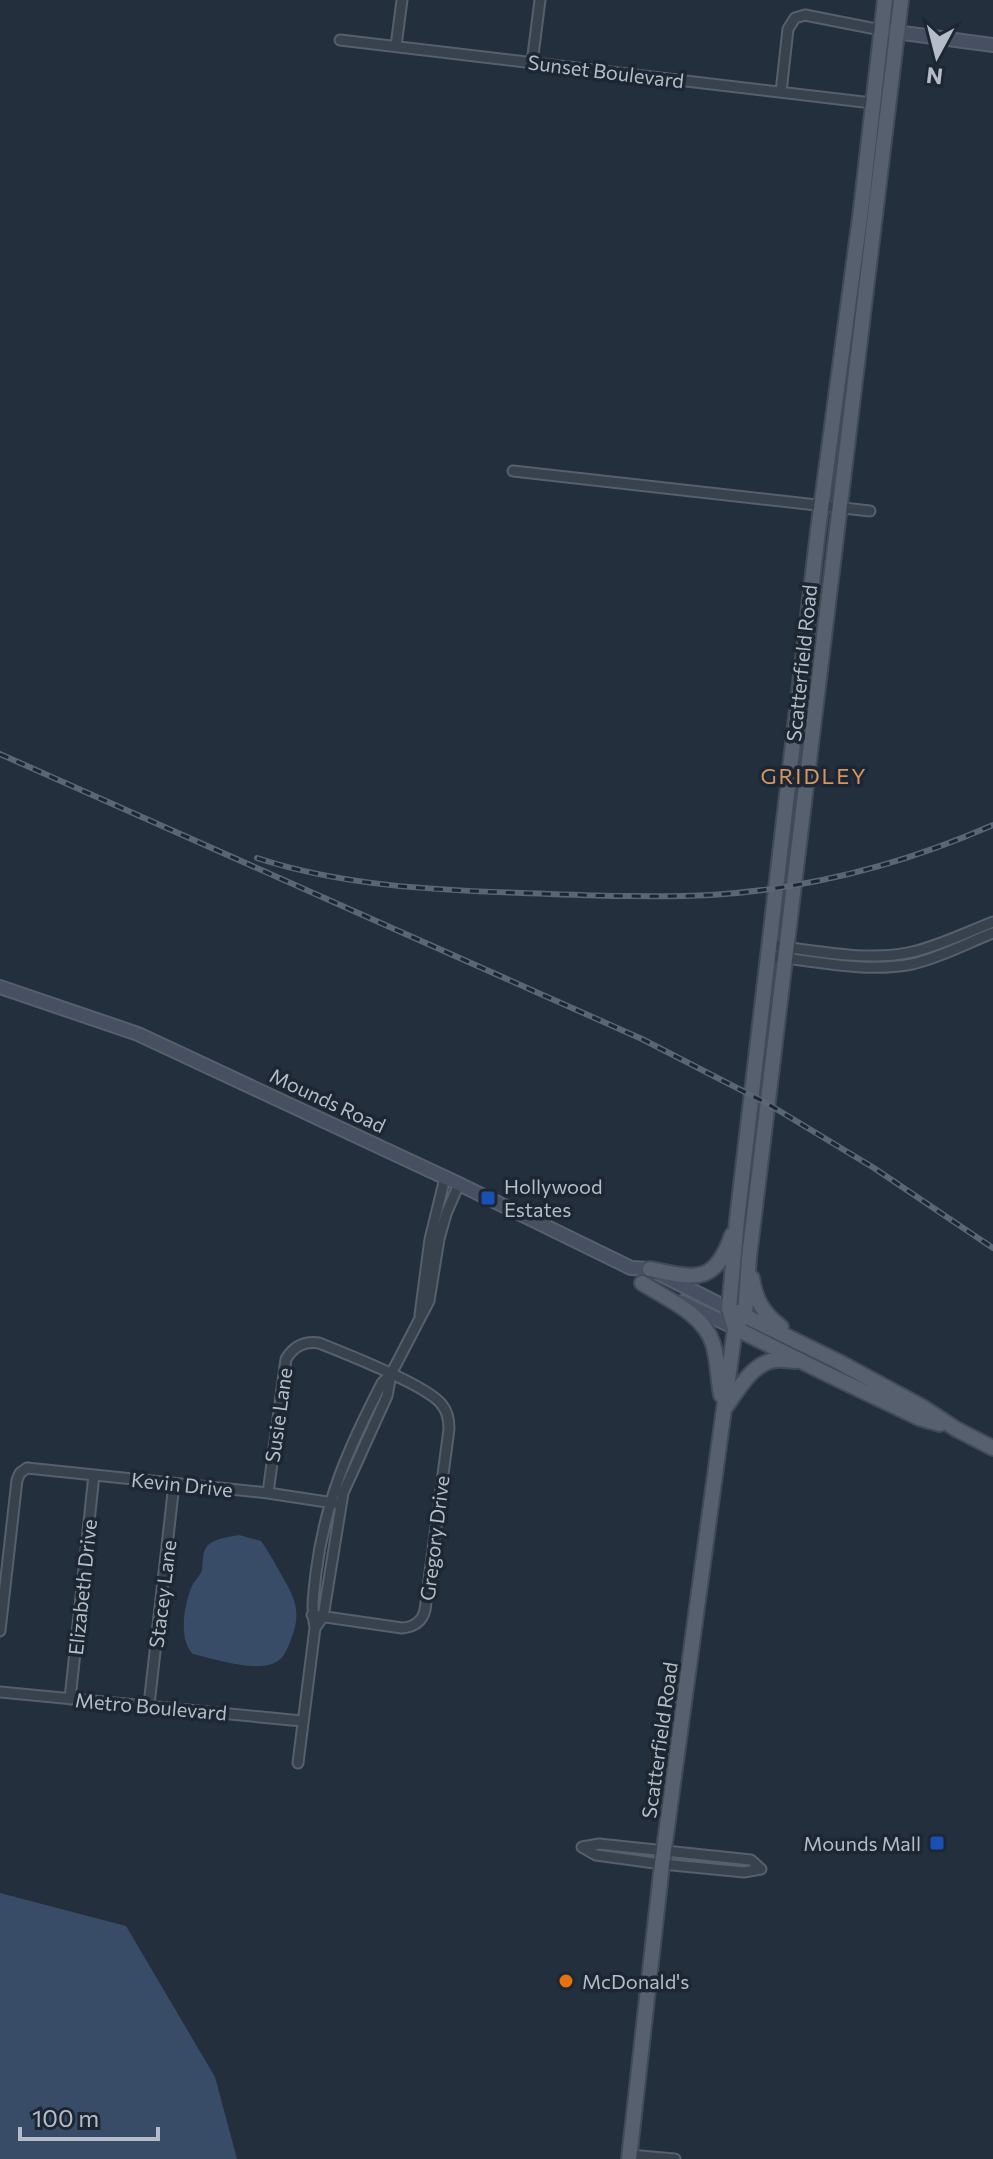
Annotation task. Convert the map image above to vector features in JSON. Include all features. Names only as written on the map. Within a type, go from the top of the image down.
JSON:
[{"type":"main road","name":"Scatterfield Road","points":[[629,2157],[663,1857],[735,1328],[729,1309],[737,1220],[885,0]]},
{"type":"main road","name":"Scatterfield Road","points":[[735,1328],[745,1315],[749,1257],[901,0]]},
{"type":"main road","points":[[881,30],[993,45]]},
{"type":"main road","name":"Mounds Road","points":[[0,987],[138,1034],[631,1268],[650,1269],[807,1346],[993,1448]]},
{"type":"main road","points":[[650,1269],[695,1277],[708,1273],[722,1258],[737,1220]]},
{"type":"main road","points":[[749,1257],[755,1295],[763,1309],[771,1320],[807,1346]]},
{"type":"main road","name":"Mounds Road","points":[[631,1268],[642,1283],[919,1418],[956,1429]]},
{"type":"main road","points":[[642,1283],[697,1319],[707,1332],[715,1352],[723,1411]]},
{"type":"main road","points":[[723,1411],[740,1386],[759,1367],[777,1360],[801,1361]]},
{"type":"street","points":[[396,46],[402,0]]},
{"type":"street","points":[[532,63],[540,0]]},
{"type":"street","points":[[781,92],[788,29],[795,18],[805,15],[881,30]]},
{"type":"street","name":"Sunset Boulevard","points":[[340,40],[872,103]]},
{"type":"street","points":[[513,471],[870,511]]},
{"type":"street","points":[[787,952],[889,956],[914,952],[993,922]]},
{"type":"street","points":[[770,950],[867,967],[892,967],[915,963],[993,933]]},
{"type":"street","points":[[420,1319],[430,1239],[445,1178]]},
{"type":"street","points":[[315,1628],[323,1617],[335,1503],[333,1489],[382,1383],[391,1374],[429,1301],[439,1239],[459,1184]]},
{"type":"street","name":"Susie Lane","points":[[268,1493],[286,1359],[293,1349],[308,1342],[319,1343],[391,1374]]},
{"type":"street","name":"Gregory Drive","points":[[312,1615],[402,1628],[418,1624],[424,1615],[449,1421],[436,1399],[391,1374]]},
{"type":"street","name":"Kevin Drive","points":[[0,1631],[17,1480],[24,1469],[268,1493],[335,1503]]},
{"type":"street","name":"Elizabeth Drive","points":[[70,1699],[94,1475]]},
{"type":"street","name":"Stacey Lane","points":[[149,1705],[174,1484]]},
{"type":"street","points":[[298,1763],[315,1628],[312,1615],[320,1541],[335,1503]]},
{"type":"street","name":"Metro Boulevard","points":[[0,1692],[302,1721]]},
{"type":"street","points":[[663,1857],[599,1844],[582,1847],[596,1855],[663,1857],[751,1860],[761,1869],[744,1872],[663,1857]]},
{"type":"street","points":[[629,2157],[675,2159]]},
{"type":"water","points":[[239,1535],[261,1541],[295,1603],[296,1620],[290,1642],[281,1658],[264,1666],[193,1654],[185,1640],[187,1602],[202,1570],[206,1548],[215,1541]]},
{"type":"water","points":[[0,1893],[126,1926],[215,2077],[237,2159],[0,2159]]},
{"type":"railway","points":[[0,754],[642,1039],[768,1104],[874,1168],[993,1248]]},
{"type":"railway","points":[[257,858],[322,875],[422,888],[593,895],[711,895],[783,887],[855,872],[925,852],[993,825]]},
{"type":"place","name":"Hollywood Estates","points":[[488,1198]]},
{"type":"place","name":"Mounds Mall","points":[[937,1843]]},
{"type":"place","name":"McDonald's","points":[[566,1981]]},
{"type":"district","name":"GRIDLEY","points":[[814,775]]}]
